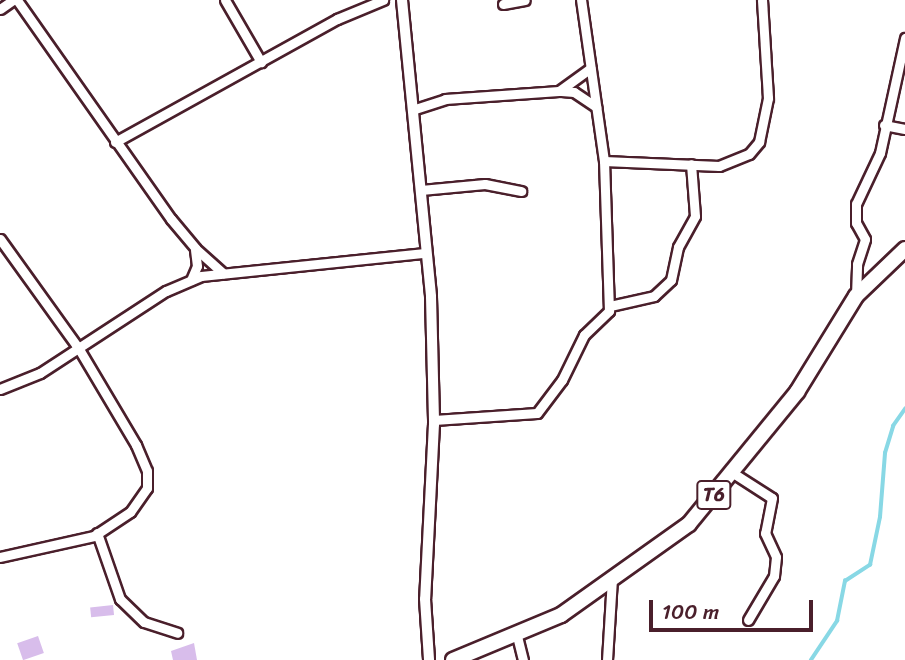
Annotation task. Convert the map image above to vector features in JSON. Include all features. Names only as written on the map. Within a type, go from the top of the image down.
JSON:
[{"type":"highway","name":"T6","points":[[453,660],[517,636],[561,615],[688,524],[733,473],[797,392],[856,296],[905,249]]},
{"type":"street","points":[[0,9],[15,0],[194,248],[223,273]]},
{"type":"street","points":[[225,0],[261,62]]},
{"type":"street","points":[[115,142],[337,19],[383,0]]},
{"type":"street","points":[[402,0],[421,190],[434,420],[425,598],[429,660]]},
{"type":"street","points":[[503,4],[525,0]]},
{"type":"street","points":[[434,420],[537,413],[562,380],[588,328],[606,316],[610,306],[604,161],[581,0]]},
{"type":"street","points":[[604,161],[732,164],[759,142],[768,98],[762,0]]},
{"type":"street","points":[[856,296],[857,264],[865,239],[856,223],[856,204],[880,153],[905,38]]},
{"type":"street","points":[[559,91],[591,68]]},
{"type":"street","points":[[412,110],[445,99],[559,91],[574,92],[596,107]]},
{"type":"street","points":[[884,125],[905,129]]},
{"type":"street","points":[[610,306],[654,296],[671,280],[678,247],[695,216],[691,164]]},
{"type":"street","points":[[421,190],[485,184],[521,191]]},
{"type":"street","points":[[0,239],[79,349],[147,471],[142,500],[97,533],[0,557]]},
{"type":"street","points":[[190,279],[197,266],[194,248]]},
{"type":"street","points":[[0,389],[40,373],[190,279],[223,273],[425,253]]},
{"type":"street","points":[[733,473],[772,498],[765,533],[776,557],[774,576],[748,620]]},
{"type":"street","points":[[97,533],[120,599],[144,622],[177,633]]},
{"type":"street","points":[[607,660],[612,579]]},
{"type":"street","points":[[517,636],[523,660]]},
{"type":"building","points":[[113,605],[114,615],[91,617],[90,607]]},
{"type":"building","points":[[38,636],[44,653],[23,660],[17,643]]},
{"type":"building","points":[[194,643],[197,660],[173,660],[171,651]]},
{"type":"waterway","points":[[811,660],[837,621],[845,581],[870,565],[880,517],[885,453],[893,426],[905,409]]}]
